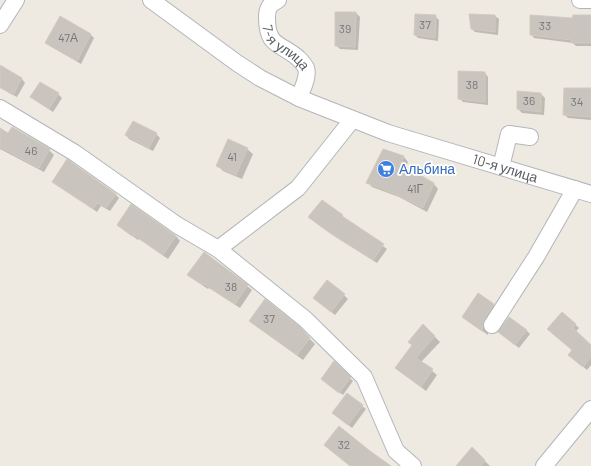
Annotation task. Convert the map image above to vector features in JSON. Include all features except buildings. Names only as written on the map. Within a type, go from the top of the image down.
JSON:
[{"type":"street","points":[[0,25],[16,0]]},
{"type":"street","name":"10-я улица","points":[[151,0],[237,64],[260,78],[299,98],[352,120],[406,139],[591,194]]},
{"type":"street","name":"7-я улица","points":[[278,0],[270,4],[267,12],[268,34],[274,42],[295,56],[306,68],[307,75],[299,98]]},
{"type":"street","points":[[580,0],[591,0]]},
{"type":"street","points":[[0,108],[75,153],[177,225],[218,249],[305,319],[364,377],[396,451],[413,466]]},
{"type":"street","points":[[218,249],[298,188],[352,120]]},
{"type":"street","points":[[501,167],[509,134],[530,137]]},
{"type":"street","points":[[492,325],[536,258],[576,189]]},
{"type":"street","points":[[544,466],[591,409]]},
{"type":"place","name":"Альбина","points":[[386,169]]}]
